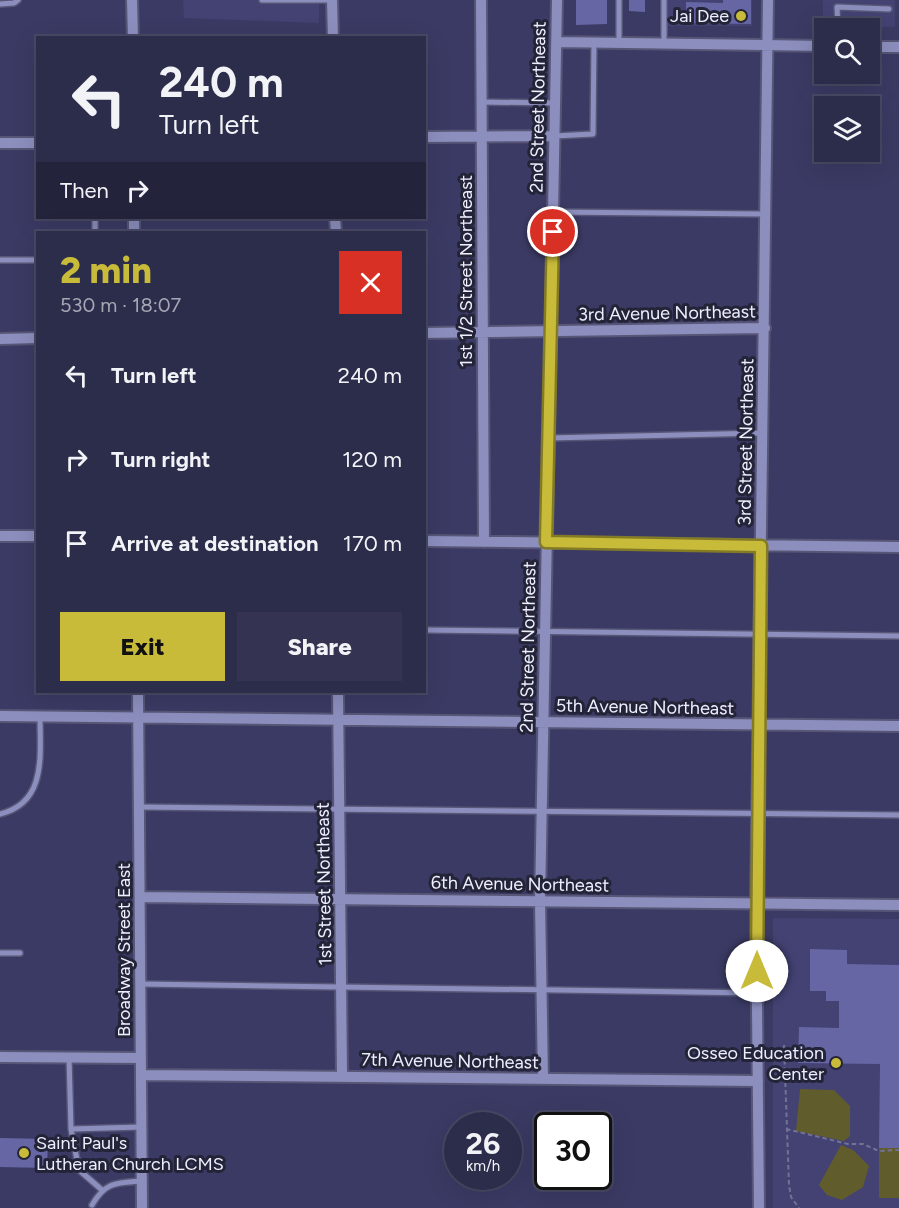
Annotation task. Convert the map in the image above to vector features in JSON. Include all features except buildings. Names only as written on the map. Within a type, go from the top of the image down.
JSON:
[{"type":"street","points":[[132,0],[133,36]]},
{"type":"street","points":[[332,0],[333,36]]},
{"type":"street","name":"1st 1/2 Street Northeast","points":[[481,0],[484,542]]},
{"type":"street","name":"2nd Street Northeast","points":[[543,1079],[540,901],[557,0]]},
{"type":"street","name":"3rd Street Northeast","points":[[759,1208],[756,904],[768,0]]},
{"type":"street","points":[[557,42],[814,46]]},
{"type":"street","points":[[880,47],[899,47]]},
{"type":"street","points":[[426,137],[554,136]]},
{"type":"street","points":[[0,143],[36,142]]},
{"type":"street","name":"3rd Avenue Northeast","points":[[426,333],[765,328]]},
{"type":"street","points":[[0,339],[36,338]]},
{"type":"street","points":[[0,536],[36,536]]},
{"type":"street","points":[[426,542],[899,548]]},
{"type":"street","name":"Broadway Street East","points":[[138,693],[142,1208]]},
{"type":"street","name":"1st Street Northeast","points":[[338,693],[342,1076]]},
{"type":"street","name":"5th Avenue Northeast","points":[[0,716],[899,726]]},
{"type":"street","name":"6th Avenue Northeast","points":[[140,897],[899,905]]},
{"type":"street","points":[[0,1057],[141,1058]]},
{"type":"street","name":"7th Avenue Northeast","points":[[141,1075],[758,1081]]},
{"type":"lane","points":[[0,4],[14,3],[18,0]]},
{"type":"lane","points":[[262,0],[332,0]]},
{"type":"lane","points":[[619,0],[619,43]]},
{"type":"lane","points":[[664,0],[664,44]]},
{"type":"lane","points":[[838,18],[837,7],[889,9]]},
{"type":"lane","points":[[554,136],[593,134],[594,42]]},
{"type":"lane","points":[[481,102],[555,103]]},
{"type":"lane","points":[[553,212],[766,214]]},
{"type":"lane","points":[[0,260],[36,260]]},
{"type":"lane","points":[[548,438],[763,433]]},
{"type":"lane","points":[[426,630],[899,636]]},
{"type":"lane","points":[[0,814],[13,811],[26,800],[36,784],[40,768],[40,716]]},
{"type":"lane","points":[[139,807],[758,812],[899,816]]},
{"type":"lane","points":[[0,953],[20,953]]},
{"type":"lane","points":[[140,984],[757,993]]},
{"type":"lane","points":[[69,1057],[71,1129],[79,1170],[102,1190]]},
{"type":"lane","points":[[71,1129],[141,1127]]},
{"type":"lane","points":[[92,1205],[102,1190],[115,1183],[142,1181]]},
{"type":"path","points":[[784,1045],[786,1129],[791,1197],[799,1208]]},
{"type":"path","points":[[786,1129],[848,1144],[863,1144],[879,1151],[899,1150]]},
{"type":"shaded area","points":[[183,0],[319,0],[319,23],[184,18]]},
{"type":"shaded area","points":[[666,0],[752,0],[752,26],[666,26]]},
{"type":"shaded area","points":[[823,0],[895,0],[895,27],[880,27],[880,18],[823,18]]},
{"type":"shaded area","name":"Osseo Education Center","points":[[773,918],[899,919],[899,1208],[773,1208]]},
{"type":"shaded area","points":[[800,1089],[834,1090],[850,1106],[850,1136],[844,1141],[796,1131]]},
{"type":"shaded area","points":[[841,1145],[853,1150],[869,1166],[863,1187],[842,1200],[827,1195],[819,1185]]},
{"type":"shaded area","points":[[879,1148],[899,1148],[899,1198],[879,1198]]},
{"type":"place","name":"Jai Dee","points":[[741,16]]},
{"type":"place","name":"Osseo Education Center","points":[[836,1063]]},
{"type":"place","name":"Saint Paul's Lutheran Church LCMS","points":[[24,1153]]},
{"type":"route","points":[[553,232],[546,542],[761,546],[757,971]]}]
